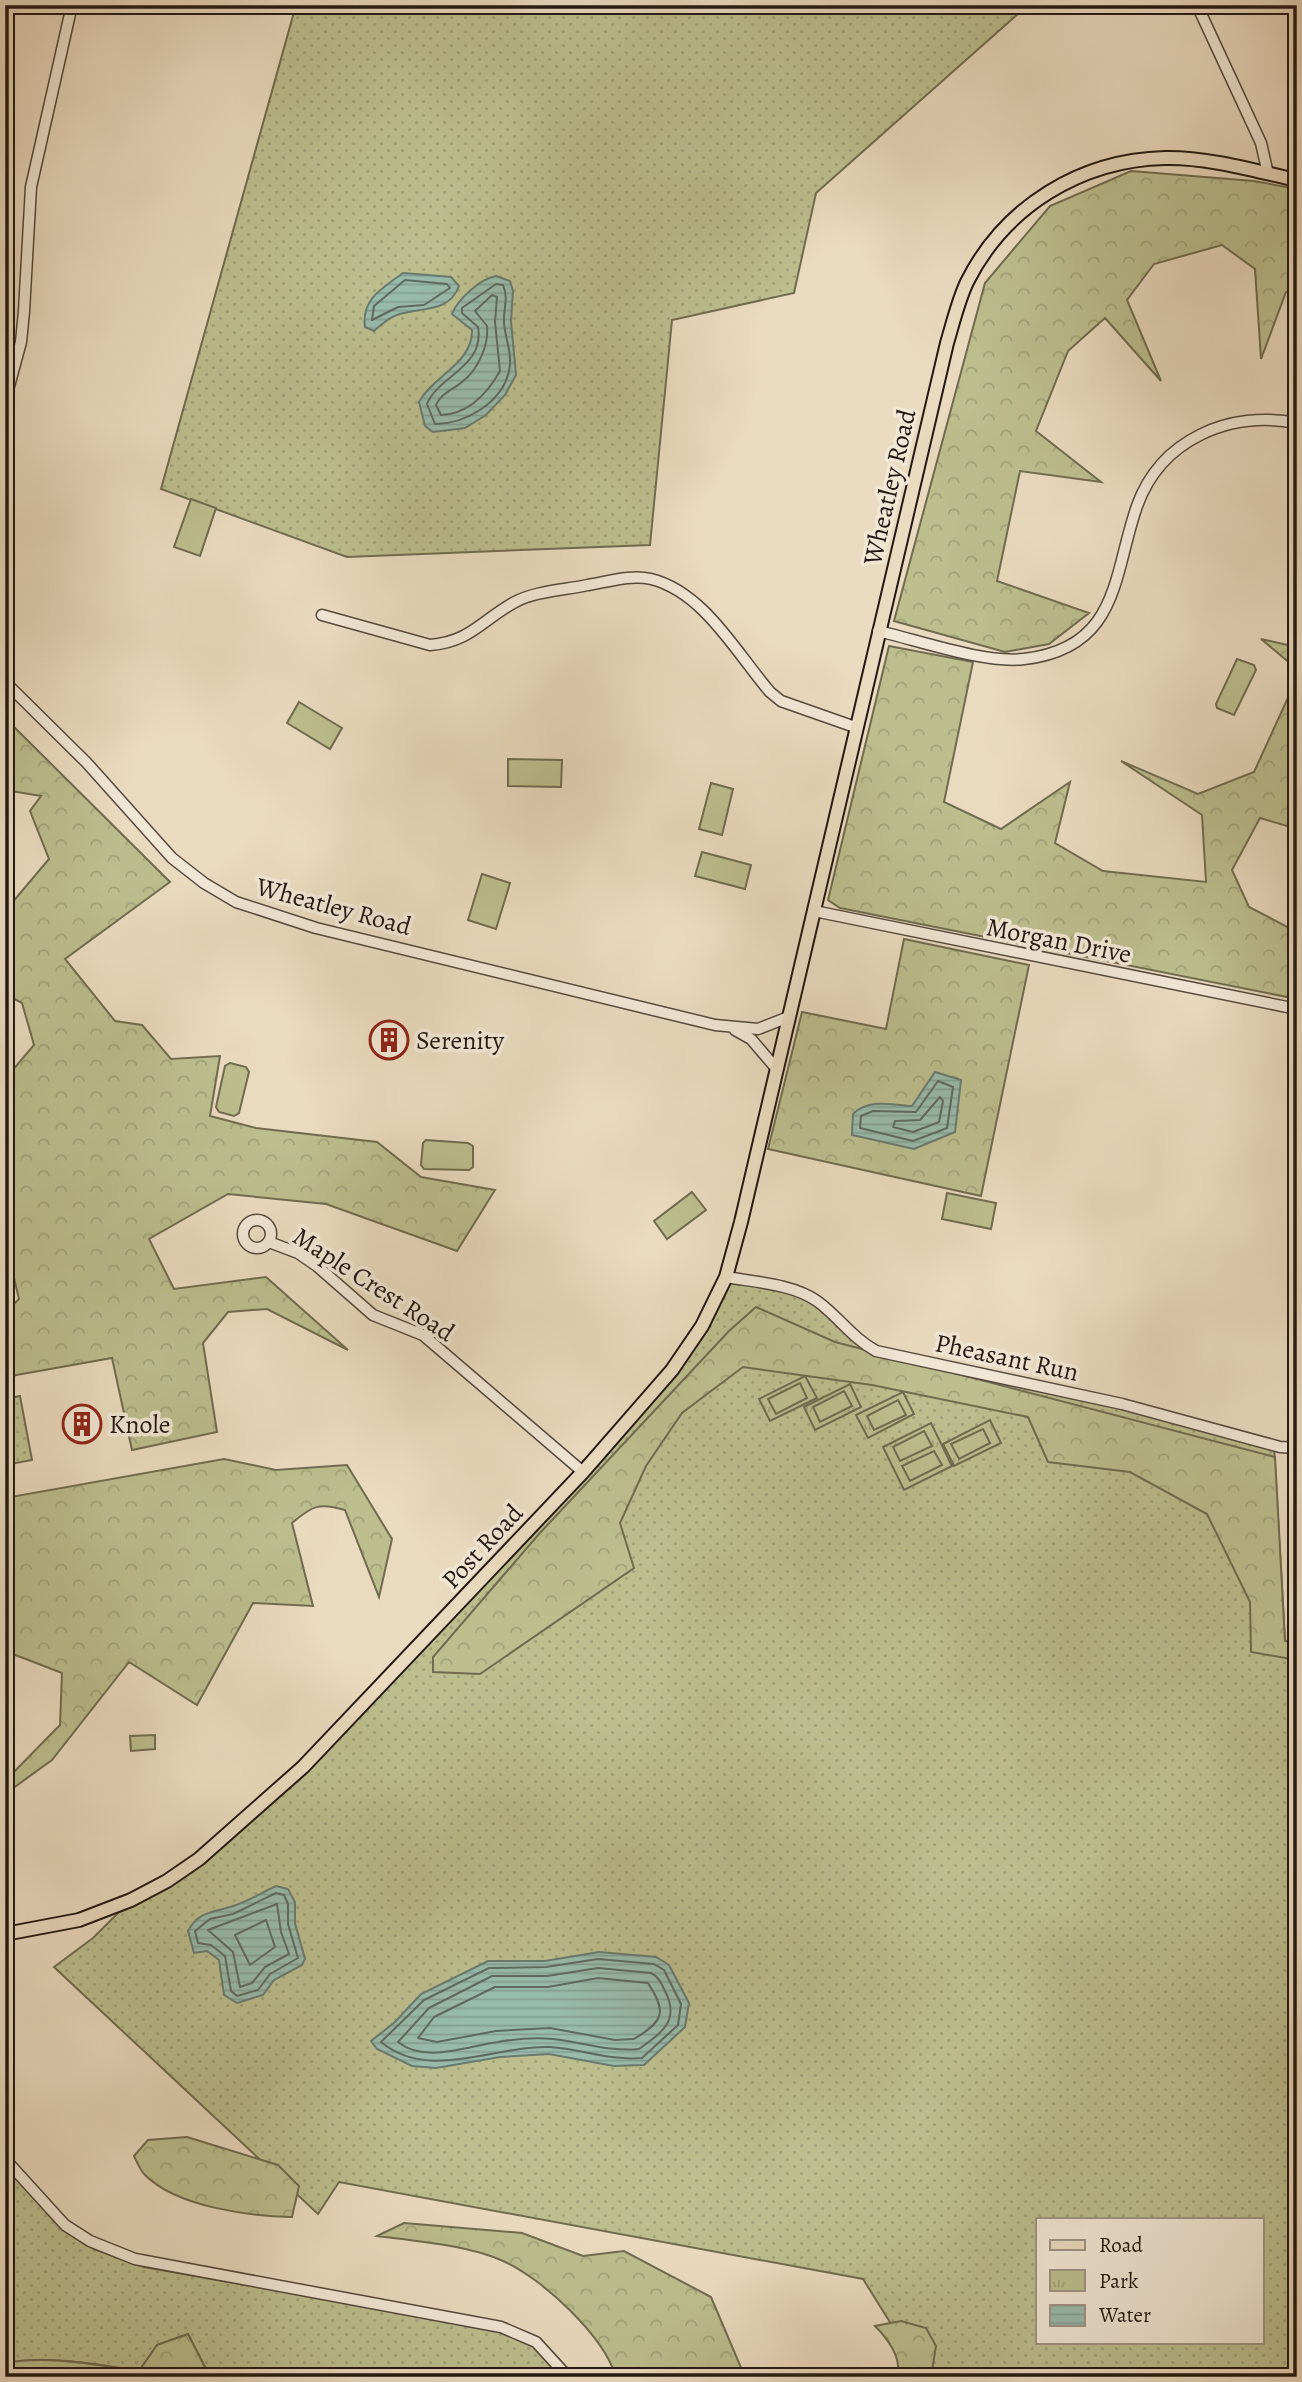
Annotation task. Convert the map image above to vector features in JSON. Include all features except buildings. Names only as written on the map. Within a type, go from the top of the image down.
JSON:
[{"type":"main road","name":"Wheatley Road","points":[[786,1018],[814,911],[855,727],[955,316],[966,284],[999,234],[1034,201],[1058,186],[1110,165],[1167,158],[1297,180]]},
{"type":"main road","name":"Post Road","points":[[5,1934],[52,1927],[96,1914],[167,1881],[199,1860],[335,1736],[583,1472],[672,1370],[702,1326],[726,1277],[786,1018]]},
{"type":"street","points":[[5,401],[23,322],[31,187],[72,5]]},
{"type":"street","points":[[1197,5],[1261,142],[1268,174]]},
{"type":"street","points":[[878,631],[1004,660],[1037,657],[1057,651],[1085,633],[1107,606],[1119,579],[1137,507],[1153,475],[1165,461],[1195,439],[1234,421],[1254,418],[1297,423]]},
{"type":"street","points":[[322,615],[430,645],[444,644],[467,637],[515,602],[533,595],[629,578],[650,578],[687,597],[703,611],[770,692],[782,701],[855,727]]},
{"type":"street","name":"Wheatley Road","points":[[5,682],[58,733],[172,858],[204,883],[236,902],[316,928],[732,1028],[758,1028],[786,1018]]},
{"type":"street","name":"Morgan Drive","points":[[814,911],[1297,1009]]},
{"type":"street","name":"Wheatley Road","points":[[732,1028],[767,1053],[775,1067]]},
{"type":"street","name":"Maple Crest Road","points":[[269,1242],[298,1253],[317,1266],[373,1315],[423,1335],[583,1472]]},
{"type":"street","name":"Pheasant Run","points":[[726,1277],[785,1288],[813,1298],[861,1343],[876,1351],[1122,1404],[1280,1447],[1297,1448]]},
{"type":"street","points":[[5,2159],[55,2216],[90,2241],[135,2259],[501,2327],[536,2342],[568,2377]]},
{"type":"green space","points":[[296,5],[1028,5],[816,193],[794,293],[672,320],[650,545],[347,557],[161,489]]},
{"type":"green space","points":[[1131,171],[1254,181],[1297,189],[1297,291],[1286,292],[1261,359],[1255,269],[1222,245],[1154,264],[1127,300],[1161,381],[1105,318],[1068,351],[1036,431],[1101,482],[1020,471],[997,581],[1089,613],[1049,644],[1005,652],[894,621],[985,283],[1050,206]]},
{"type":"green space","points":[[191,499],[216,508],[200,556],[174,547]]},
{"type":"green space","points":[[1261,639],[1297,647],[1297,669]]},
{"type":"green space","points":[[889,646],[973,662],[944,802],[1001,829],[1070,782],[1055,843],[1103,871],[1206,882],[1202,815],[1121,761],[1198,794],[1254,772],[1297,678],[1297,829],[1260,818],[1232,870],[1249,907],[1297,932],[1297,999],[840,908],[828,900]]},
{"type":"green space","points":[[1237,659],[1254,665],[1256,670],[1234,715],[1217,708],[1216,704]]},
{"type":"green space","points":[[299,702],[342,728],[330,749],[287,723]]},
{"type":"green space","points":[[5,718],[170,882],[65,959],[115,1021],[142,1025],[171,1059],[220,1056],[210,1116],[256,1128],[377,1142],[421,1177],[495,1190],[457,1251],[326,1204],[228,1194],[149,1239],[174,1289],[266,1277],[348,1350],[267,1309],[228,1312],[203,1343],[217,1432],[132,1450],[112,1358],[5,1377],[5,1313],[19,1299],[5,1240],[5,1079],[34,1045],[22,1003],[5,994],[5,911],[49,859],[30,811],[41,796],[5,790]]},
{"type":"green space","points":[[508,759],[562,760],[561,787],[508,786]]},
{"type":"green space","points":[[711,783],[733,789],[722,835],[699,829]]},
{"type":"green space","points":[[702,852],[751,865],[745,889],[695,876]]},
{"type":"green space","points":[[482,874],[510,883],[496,929],[468,920]]},
{"type":"green space","points":[[904,939],[1029,965],[981,1196],[768,1149],[802,1012],[886,1029]]},
{"type":"green space","points":[[230,1063],[246,1067],[249,1072],[239,1113],[234,1116],[219,1112],[216,1107],[225,1066]]},
{"type":"green space","points":[[426,1140],[468,1143],[473,1146],[473,1167],[469,1170],[424,1169],[421,1165],[423,1143]]},
{"type":"green space","points":[[692,1192],[706,1210],[667,1239],[654,1221]]},
{"type":"green space","points":[[947,1193],[996,1203],[991,1229],[942,1219]]},
{"type":"green space","points":[[726,1277],[813,1298],[861,1343],[1122,1404],[1274,1446],[1285,1641],[1297,1643],[1297,2377],[905,2377],[911,2356],[863,2279],[339,2182],[318,2214],[54,1967],[93,1938],[131,1900],[167,1881],[303,1767],[672,1370]]},
{"type":"green space","points":[[756,1307],[835,1342],[1275,1457],[1285,1641],[1297,1643],[1297,1660],[1251,1652],[1250,1602],[1207,1514],[1130,1472],[1048,1462],[1028,1417],[872,1385],[743,1367],[682,1413],[646,1466],[620,1523],[634,1568],[480,1674],[433,1672],[433,1657],[539,1534],[729,1331]]},
{"type":"green space","points":[[805,1376],[817,1398],[770,1421],[759,1399]]},
{"type":"green space","points":[[800,1383],[807,1398],[776,1414],[768,1399]]},
{"type":"green space","points":[[850,1384],[861,1407],[815,1430],[804,1407]]},
{"type":"green space","points":[[844,1391],[852,1406],[820,1422],[813,1407]]},
{"type":"green space","points":[[903,1392],[914,1414],[868,1438],[856,1415]]},
{"type":"green space","points":[[20,1396],[32,1460],[5,1465],[5,1399]]},
{"type":"green space","points":[[898,1400],[906,1415],[874,1430],[867,1416]]},
{"type":"green space","points":[[990,1420],[1001,1443],[954,1466],[943,1444]]},
{"type":"green space","points":[[931,1423],[952,1466],[904,1490],[883,1447]]},
{"type":"green space","points":[[983,1429],[990,1443],[959,1459],[951,1444]]},
{"type":"green space","points":[[924,1431],[932,1446],[900,1461],[893,1447]]},
{"type":"green space","points":[[934,1451],[942,1465],[910,1481],[902,1466]]},
{"type":"green space","points":[[224,1459],[276,1470],[347,1465],[392,1539],[379,1597],[345,1510],[329,1506],[311,1509],[292,1523],[313,1606],[253,1603],[197,1705],[129,1662],[52,1760],[5,1794],[5,1781],[60,1725],[62,1673],[5,1651],[5,1498]]},
{"type":"green space","points":[[155,1735],[155,1749],[131,1751],[130,1736]]},
{"type":"green space","points":[[187,2137],[278,2165],[299,2186],[292,2217],[255,2215],[214,2208],[175,2195],[143,2173],[134,2156],[148,2140]]},
{"type":"green space","points":[[5,2165],[63,2230],[94,2249],[144,2267],[497,2329],[533,2344],[563,2377],[210,2377],[188,2334],[157,2345],[139,2371],[55,2360],[5,2363]]},
{"type":"green space","points":[[404,2223],[522,2233],[583,2256],[624,2251],[711,2297],[745,2377],[616,2377],[599,2344],[570,2310],[519,2269],[474,2251],[377,2236]]},
{"type":"green space","points":[[901,2321],[926,2328],[936,2346],[931,2377],[896,2377],[896,2357],[875,2326]]},
{"type":"green space","points":[[188,2334],[210,2377],[5,2377],[5,2363],[38,2360],[139,2371],[157,2345]]},
{"type":"water","points":[[403,273],[451,277],[459,286],[454,295],[441,305],[397,315],[374,331],[365,327],[366,309],[370,302],[381,289]]},
{"type":"water","points":[[496,276],[510,281],[513,291],[511,321],[516,375],[505,395],[486,415],[465,428],[433,432],[425,426],[419,402],[433,384],[466,352],[471,342],[472,330],[452,314],[470,290]]},
{"type":"water","points":[[935,1072],[961,1080],[955,1132],[914,1149],[852,1135],[853,1114],[859,1109],[873,1104],[912,1106]]},
{"type":"water","points":[[276,1886],[288,1889],[295,1902],[295,1923],[305,1959],[302,1965],[274,1980],[263,1995],[237,2003],[224,1995],[219,1960],[207,1951],[194,1953],[188,1931],[201,1917],[241,1903]]},
{"type":"water","points":[[599,1952],[656,1957],[669,1965],[689,2003],[685,2027],[644,2065],[614,2066],[549,2054],[500,2057],[436,2068],[412,2066],[377,2049],[371,2041],[395,2022],[421,1994],[488,1961],[545,1961]]},
{"type":"place","name":"Serenity","points":[[389,1040]]},
{"type":"place","name":"Knole","points":[[82,1424]]}]
